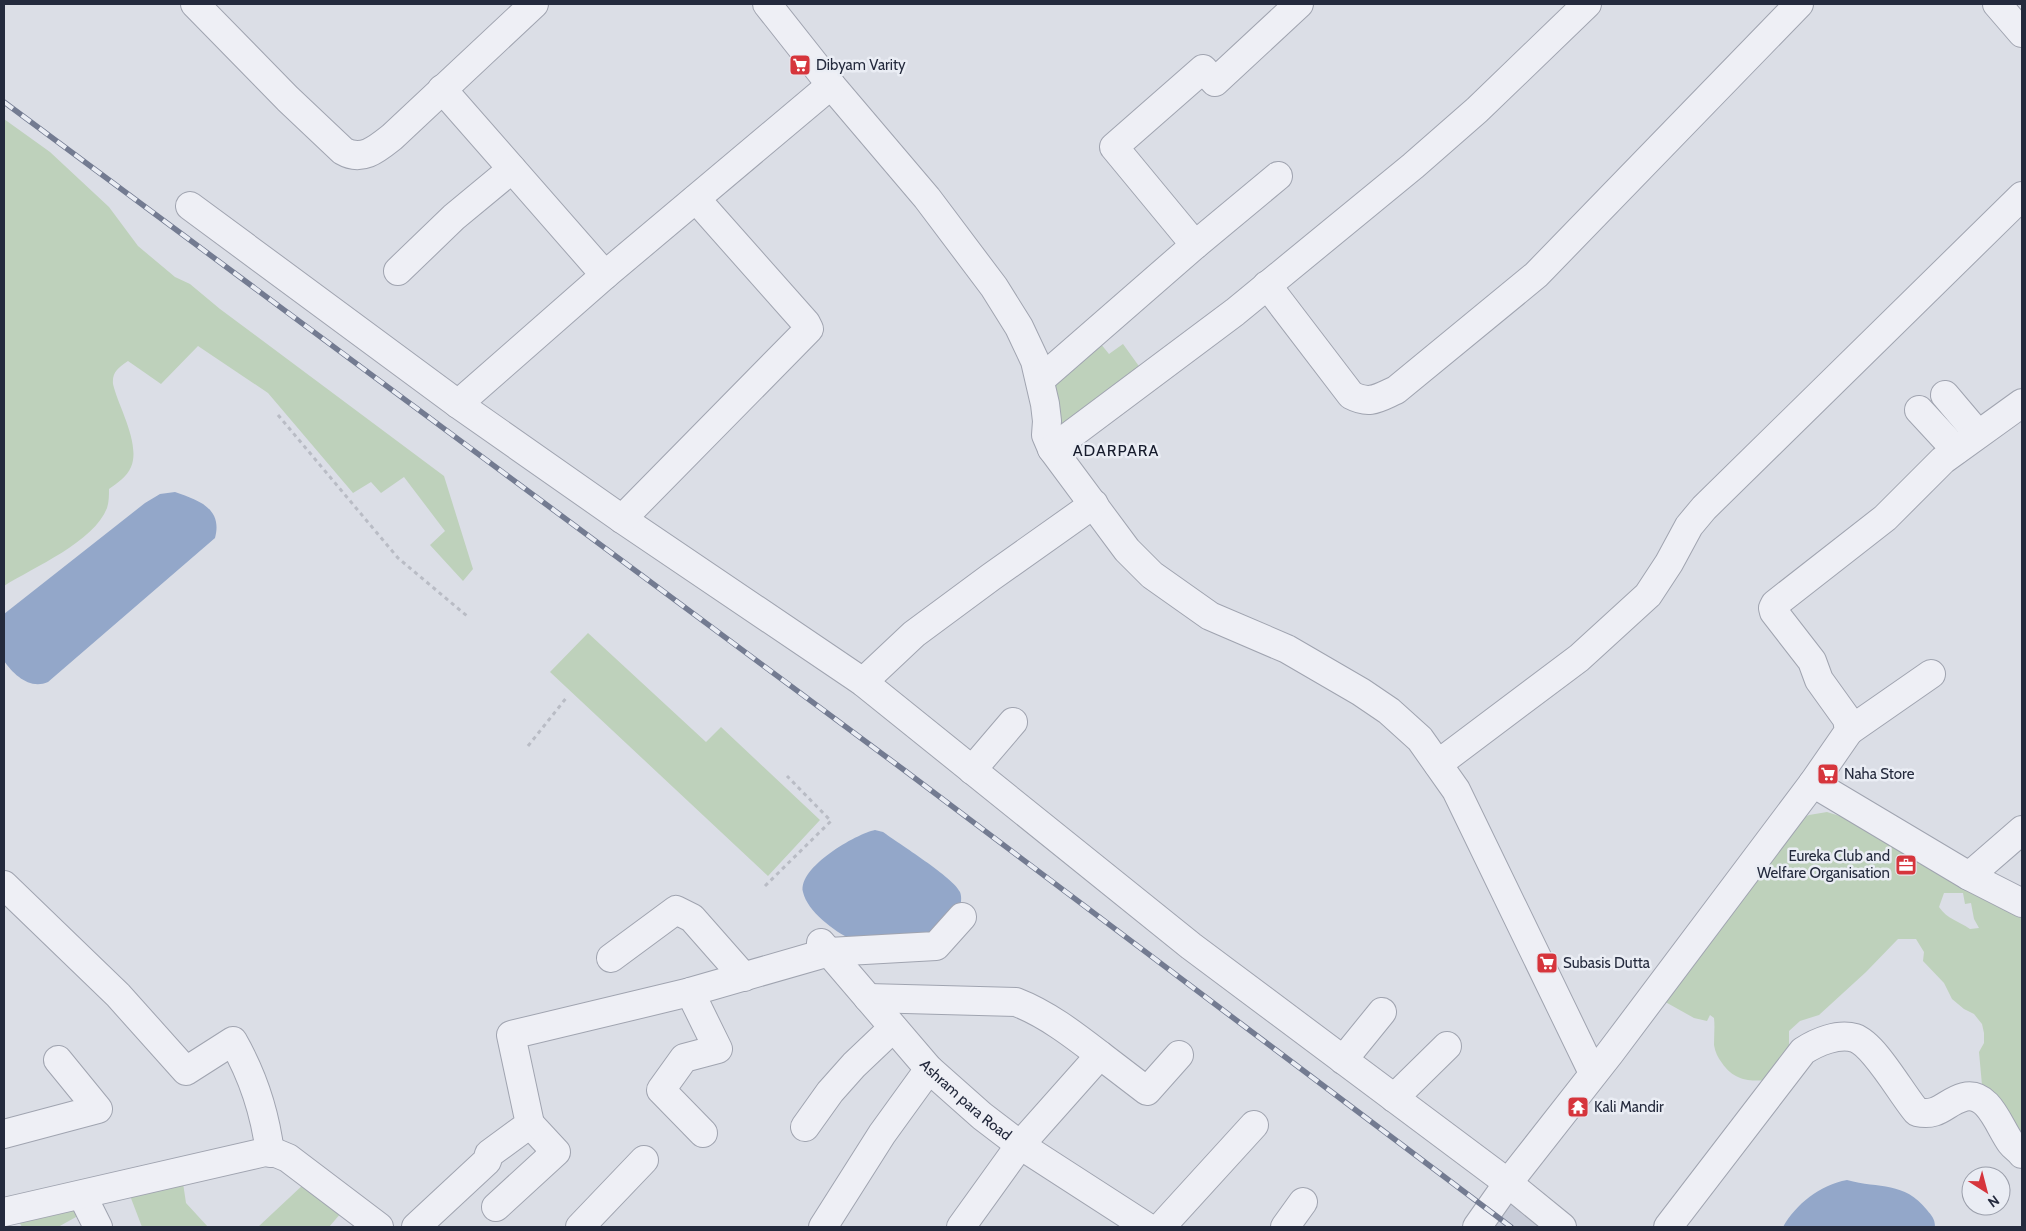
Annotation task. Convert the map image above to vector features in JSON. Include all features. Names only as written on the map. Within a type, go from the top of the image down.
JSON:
[{"type":"street","points":[[195,4],[288,99],[350,156],[359,156],[379,148],[534,4]]},
{"type":"street","points":[[768,4],[831,85],[927,198],[994,287],[1028,343],[1040,380],[1045,404],[1046,435],[1052,448],[1126,550],[1178,596],[1210,616],[1287,649],[1361,692],[1389,711],[1414,733],[1438,764],[1456,790],[1593,1073]]},
{"type":"street","points":[[1195,245],[1114,147],[1203,69],[1215,82],[1299,4]]},
{"type":"street","points":[[1052,448],[1235,312],[1413,166],[1477,110],[1587,4]]},
{"type":"street","points":[[1267,285],[1351,396],[1362,401],[1376,400],[1396,390],[1536,275],[1799,4]]},
{"type":"street","points":[[1997,4],[2022,33]]},
{"type":"street","points":[[458,404],[604,275],[831,85]]},
{"type":"street","points":[[442,89],[604,275]]},
{"type":"street","points":[[398,271],[454,217],[512,168]]},
{"type":"street","points":[[1040,380],[1195,245],[1278,176]]},
{"type":"street","points":[[1438,764],[1578,658],[1648,595],[1669,563],[1689,526],[1709,502],[2022,196]]},
{"type":"street","points":[[622,519],[809,329],[806,323],[696,199]]},
{"type":"street","points":[[190,206],[458,404],[622,519],[863,682],[1191,946],[1508,1183],[1562,1227]]},
{"type":"street","points":[[1945,395],[1978,434]]},
{"type":"street","points":[[1849,731],[1847,719],[1819,680],[1812,661],[1774,612],[1775,604],[1885,518],[1926,476],[1956,450],[2022,403]]},
{"type":"street","points":[[1919,410],[1956,450]]},
{"type":"street","points":[[863,682],[914,634],[1094,504]]},
{"type":"street","points":[[1479,1224],[1508,1183],[1813,783],[1849,731],[1931,674]]},
{"type":"street","points":[[972,770],[1013,722]]},
{"type":"street","points":[[1813,783],[1970,876],[2022,903]]},
{"type":"street","points":[[1970,876],[2022,830]]},
{"type":"street","points":[[4,885],[118,995],[186,1071],[233,1041],[244,1061],[259,1098],[267,1128],[270,1153]]},
{"type":"street","points":[[611,958],[676,910],[692,918],[744,977]]},
{"type":"street","points":[[496,1207],[556,1152],[530,1124],[511,1035],[690,992],[744,977],[823,945],[936,946],[962,917]]},
{"type":"street","name":"Ashram para Road","points":[[823,945],[929,1069],[982,1116],[1020,1145],[1147,1227]]},
{"type":"street","points":[[690,992],[718,1049],[684,1058],[660,1090],[703,1133]]},
{"type":"street","points":[[868,998],[1016,1002],[1029,1007],[1066,1030],[1147,1091],[1179,1055]]},
{"type":"street","points":[[1343,1060],[1382,1012]]},
{"type":"street","points":[[805,1127],[830,1092],[854,1065],[893,1028]]},
{"type":"street","points":[[1668,1227],[1803,1050],[1815,1043],[1834,1038],[1854,1038],[1865,1044],[1874,1053],[1917,1112],[1926,1114],[1940,1111],[1961,1098],[1972,1096],[1981,1100],[1989,1108],[2011,1142],[2022,1154]]},
{"type":"street","points":[[1394,1098],[1447,1046]]},
{"type":"street","points":[[960,1227],[1020,1145],[1100,1055]]},
{"type":"street","points":[[4,1134],[98,1109],[58,1060]]},
{"type":"street","points":[[823,1227],[882,1134],[929,1069]]},
{"type":"street","points":[[416,1227],[487,1161],[489,1154],[530,1124]]},
{"type":"street","points":[[1161,1227],[1254,1125]]},
{"type":"street","points":[[4,1212],[123,1184],[270,1153],[288,1158],[379,1227]]},
{"type":"street","points":[[580,1227],[644,1160]]},
{"type":"street","points":[[82,1195],[98,1227]]},
{"type":"street","points":[[1285,1227],[1303,1202]]},
{"type":"path","points":[[278,415],[398,558],[467,616]]},
{"type":"path","points":[[528,746],[567,697]]},
{"type":"path","points":[[765,886],[832,821],[787,776]]},
{"type":"shaded area","points":[[1506,1192],[1562,1227],[1481,1227]]},
{"type":"green space","points":[[4,119],[50,152],[109,207],[138,246],[175,277],[190,284],[220,309],[444,476],[473,569],[463,581],[430,545],[445,531],[404,477],[381,493],[371,482],[353,493],[268,393],[198,346],[161,384],[128,361],[116,371],[113,384],[128,425],[133,447],[133,458],[129,471],[109,489],[107,508],[90,532],[62,553],[4,586]]},
{"type":"green space","points":[[1100,343],[1109,354],[1123,344],[1141,369],[1059,429],[1044,387]]},
{"type":"green space","points":[[588,633],[706,742],[721,727],[820,820],[768,876],[550,672]]},
{"type":"green space","points":[[1827,812],[1843,817],[2022,907],[2022,1147],[1982,1085],[1979,1052],[1984,1043],[1982,1024],[1974,1014],[1964,1009],[1952,999],[1944,983],[1923,961],[1924,952],[1916,939],[1898,939],[1866,972],[1819,1015],[1800,1021],[1789,1031],[1789,1047],[1796,1054],[1774,1080],[1745,1079],[1727,1070],[1715,1050],[1714,1018],[1710,1015],[1707,1021],[1694,1018],[1660,999],[1801,819],[1809,815]],"holes":[[[1944,893],[1963,893],[1965,904],[1971,903],[1974,919],[1979,928],[1970,929],[1949,917],[1939,907]]]},
{"type":"green space","points":[[183,1183],[186,1203],[208,1227],[142,1227],[129,1193]]},
{"type":"green space","points":[[305,1183],[341,1213],[329,1227],[258,1227]]},
{"type":"green space","points":[[81,1201],[85,1212],[58,1227],[22,1227],[17,1218]]},
{"type":"water","points":[[175,492],[200,502],[212,512],[217,528],[215,538],[48,682],[41,684],[29,683],[18,676],[4,661],[4,614],[145,503],[160,494]]},
{"type":"water","points":[[875,830],[883,832],[925,861],[948,878],[960,892],[960,908],[929,935],[851,939],[822,920],[806,899],[803,892],[804,882],[809,872],[819,862],[855,838]]},
{"type":"water","points":[[1847,1180],[1900,1190],[1909,1194],[1930,1214],[1934,1220],[1935,1227],[1783,1227],[1802,1203],[1818,1191]]},
{"type":"railway","points":[[4,102],[904,770],[1511,1227]]},
{"type":"place","name":"Dibyam Varity","points":[[800,65]]},
{"type":"place","name":"Naha Store","points":[[1828,774]]},
{"type":"place","name":"Eureka Club and Welfare Organisation","points":[[1906,865]]},
{"type":"place","name":"Subasis Dutta","points":[[1547,963]]},
{"type":"place","name":"Kali Mandir","points":[[1578,1107]]},
{"type":"district","name":"ADARPARA","points":[[1116,450]]}]
